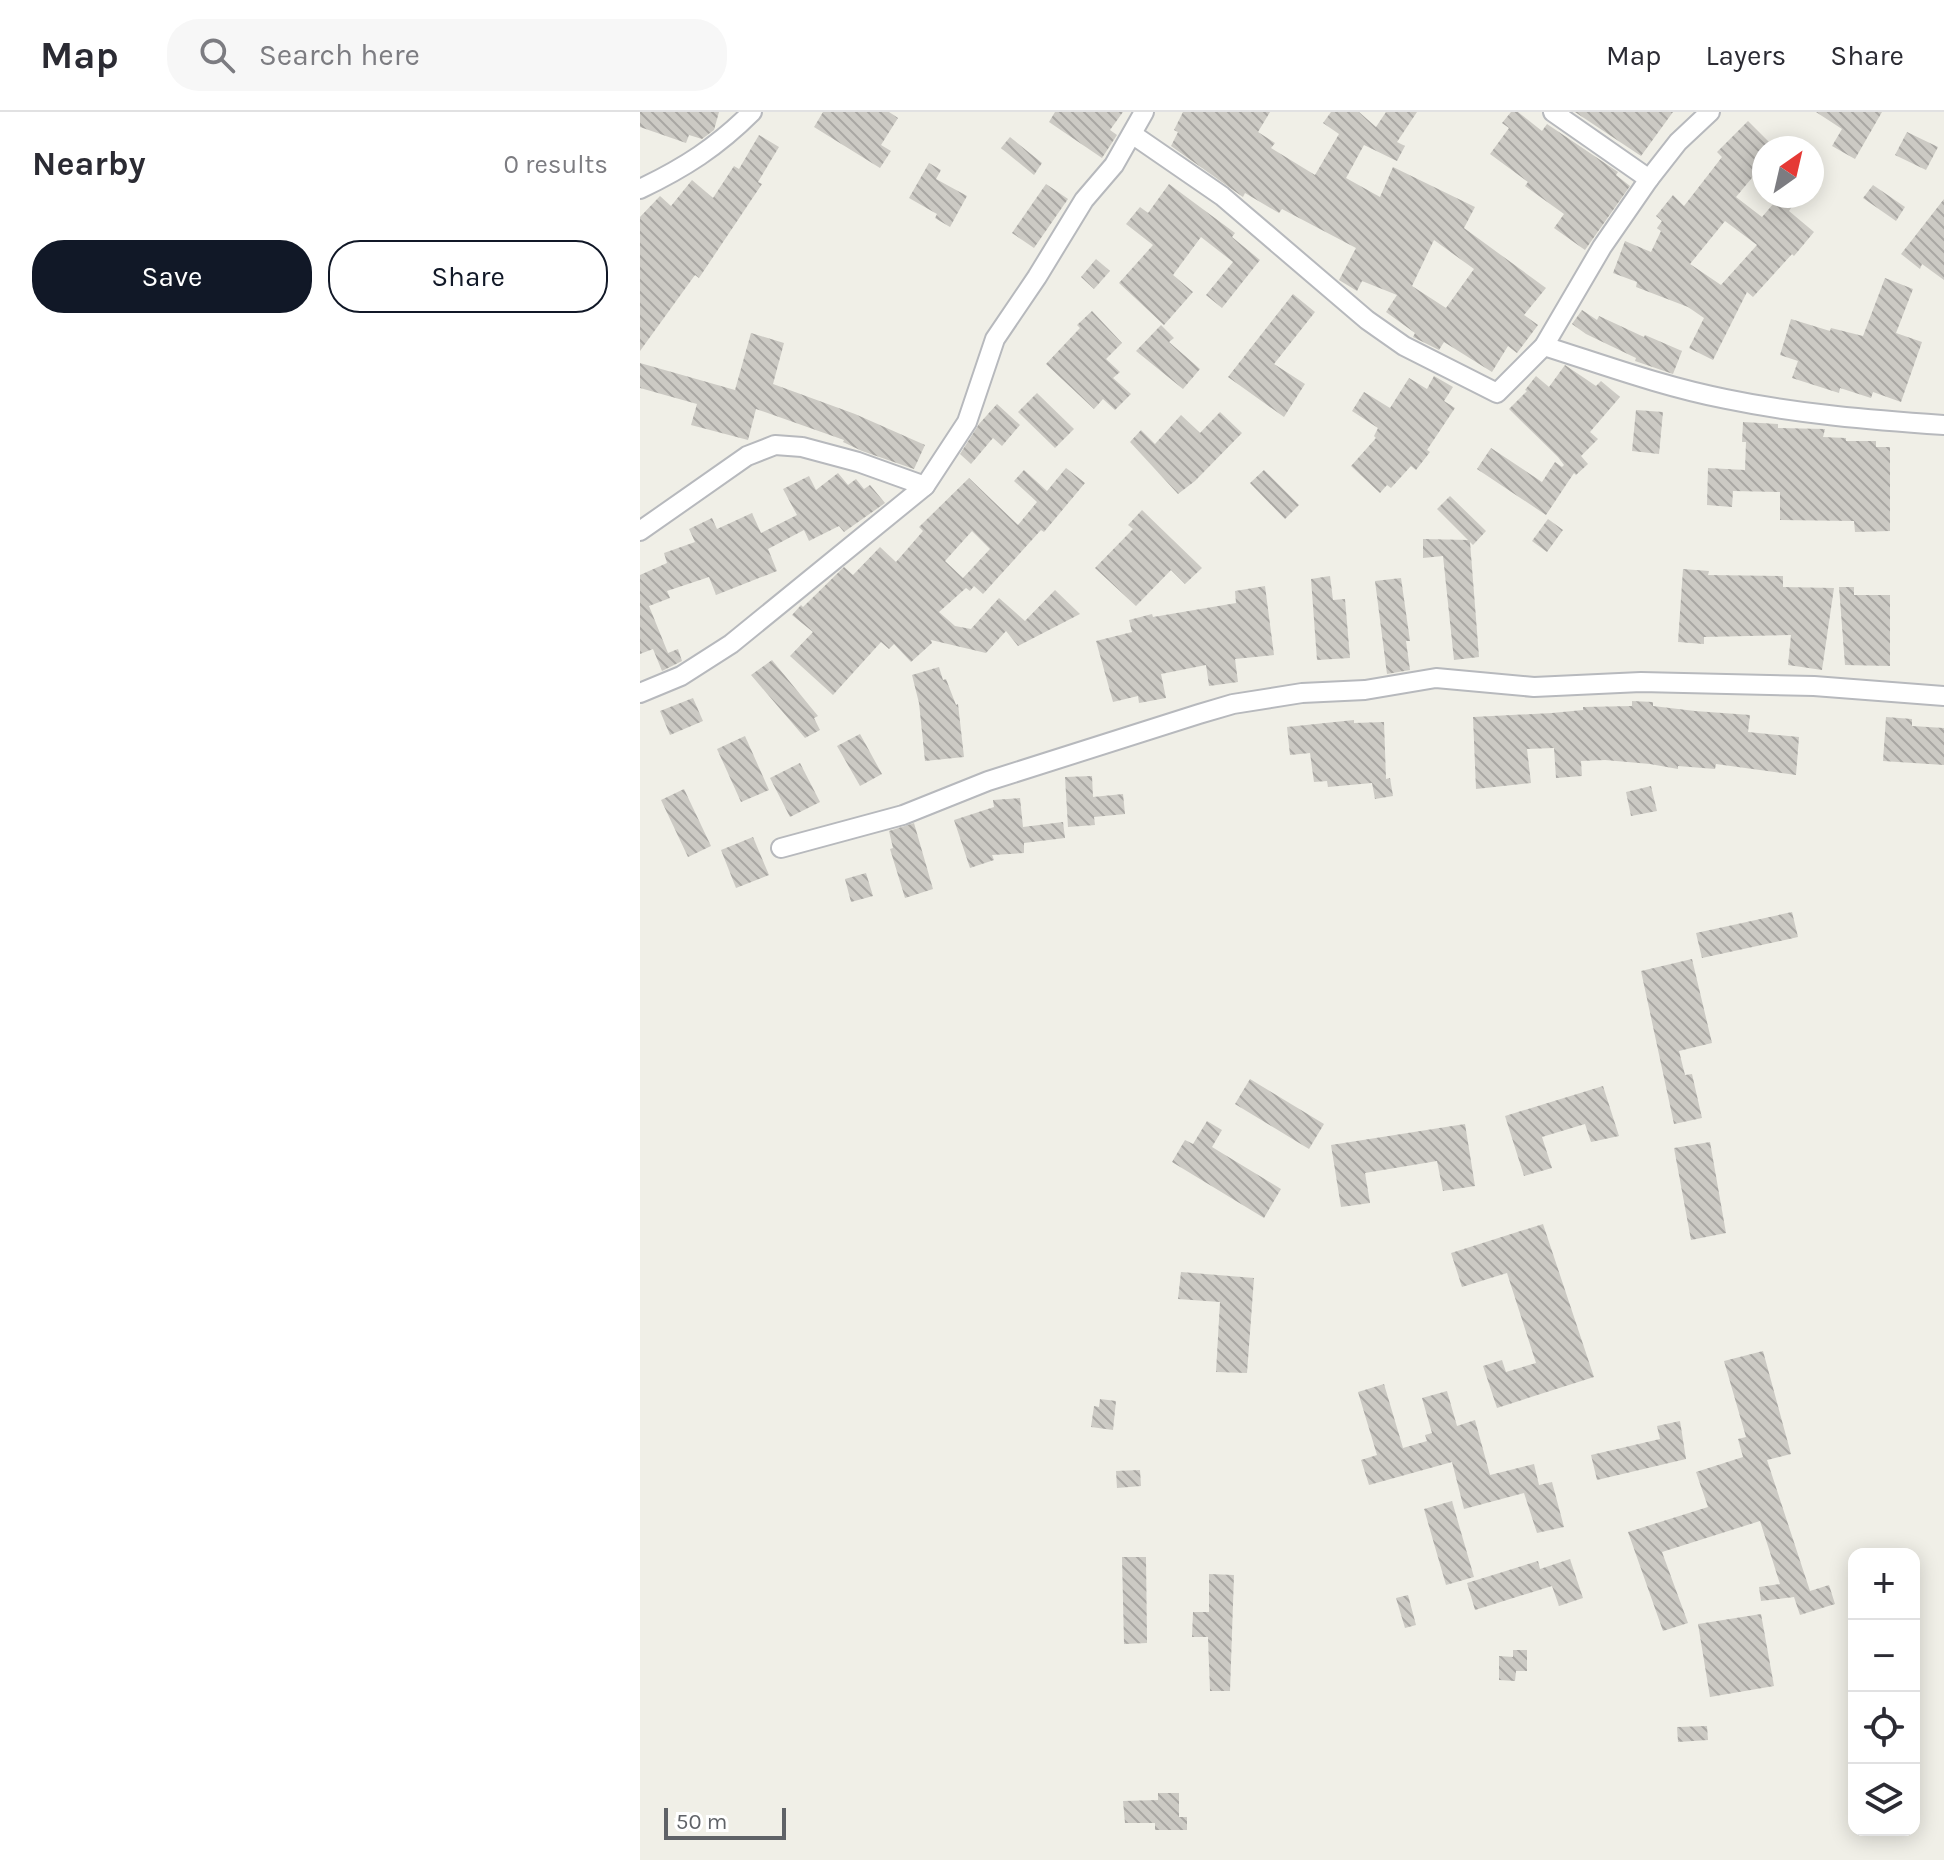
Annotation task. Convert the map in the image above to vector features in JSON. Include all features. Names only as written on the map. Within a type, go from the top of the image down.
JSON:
[{"type":"street","points":[[640,189],[674,173],[713,148],[752,112]]},
{"type":"street","points":[[640,693],[681,676],[731,644],[925,486],[967,422],[995,339],[1071,219],[1114,165],[1144,112]]},
{"type":"street","points":[[1553,112],[1649,179]]},
{"type":"street","points":[[1132,134],[1222,196],[1367,320],[1430,359],[1497,393],[1544,346],[1602,247],[1649,179],[1678,142],[1710,112]]},
{"type":"street","points":[[1544,346],[1627,373],[1724,399],[1840,417],[1944,425]]},
{"type":"street","points":[[640,531],[747,456],[775,445],[802,447],[858,462],[925,486]]},
{"type":"street","points":[[781,848],[903,815],[988,781],[1199,714],[1233,704],[1302,693],[1365,690],[1436,678],[1534,687],[1641,682],[1814,686],[1944,696]]},
{"type":"building","points":[[640,112],[719,112],[714,130],[702,139],[689,135],[686,143],[640,127]]},
{"type":"building","points":[[823,112],[889,112],[898,118],[881,145],[891,151],[880,168],[814,127]]},
{"type":"building","points":[[1055,112],[1123,112],[1110,130],[1117,135],[1102,158],[1049,122]]},
{"type":"building","points":[[1183,112],[1270,112],[1258,132],[1275,143],[1271,148],[1315,175],[1339,134],[1323,123],[1331,112],[1359,112],[1376,127],[1386,112],[1417,112],[1397,142],[1405,146],[1397,161],[1364,145],[1346,178],[1380,197],[1393,167],[1475,207],[1464,228],[1546,288],[1524,315],[1538,325],[1517,353],[1508,346],[1492,372],[1444,342],[1439,350],[1413,337],[1415,333],[1386,312],[1397,295],[1362,281],[1357,291],[1339,280],[1356,248],[1282,209],[1279,213],[1245,193],[1243,197],[1171,146],[1178,132],[1174,130]],"holes":[[[1434,240],[1474,269],[1446,308],[1412,286]]]},
{"type":"building","points":[[1511,112],[1518,112],[1542,131],[1547,124],[1618,172],[1616,175],[1630,186],[1585,250],[1554,228],[1564,214],[1525,186],[1528,182],[1490,154],[1509,128],[1502,123]]},
{"type":"building","points":[[1575,112],[1673,112],[1641,156]]},
{"type":"building","points":[[1816,112],[1882,112],[1855,159],[1832,146],[1842,129]]},
{"type":"building","points":[[1748,121],[1763,136],[1752,136],[1752,178],[1736,197],[1762,217],[1770,208],[1791,208],[1789,211],[1814,232],[1753,297],[1747,292],[1713,360],[1689,348],[1704,318],[1688,307],[1636,287],[1637,282],[1613,273],[1625,241],[1651,252],[1661,231],[1657,228],[1662,221],[1656,216],[1673,195],[1684,206],[1722,157],[1717,152]],"holes":[[[1725,221],[1757,245],[1721,285],[1690,264]]]},
{"type":"building","points":[[1907,132],[1938,147],[1926,170],[1895,155]]},
{"type":"building","points":[[759,135],[779,147],[758,182],[762,184],[699,278],[695,275],[640,351],[640,217],[660,196],[671,206],[692,180],[713,198],[734,166],[739,169]]},
{"type":"building","points":[[1010,137],[1042,163],[1034,175],[1001,148]]},
{"type":"building","points":[[929,163],[941,170],[936,179],[967,196],[950,227],[935,218],[937,214],[909,198]]},
{"type":"building","points":[[1046,184],[1068,199],[1034,248],[1012,233]]},
{"type":"building","points":[[1169,184],[1235,233],[1232,237],[1260,260],[1222,308],[1206,295],[1233,262],[1201,237],[1173,275],[1193,292],[1164,325],[1119,283],[1153,245],[1126,224],[1140,207],[1148,213]]},
{"type":"building","points":[[1873,185],[1905,207],[1896,221],[1863,198]]},
{"type":"building","points":[[1944,199],[1944,280],[1922,264],[1920,269],[1901,254]]},
{"type":"building","points":[[1096,259],[1110,271],[1094,289],[1081,277]]},
{"type":"building","points":[[1885,278],[1913,289],[1896,333],[1922,342],[1901,402],[1873,392],[1871,398],[1840,388],[1839,393],[1792,378],[1798,361],[1780,355],[1791,319],[1830,331],[1831,328],[1863,336]]},
{"type":"building","points":[[1293,294],[1315,312],[1274,364],[1305,384],[1284,417],[1228,377]]},
{"type":"building","points":[[1582,310],[1597,320],[1599,316],[1682,351],[1673,374],[1635,361],[1636,358],[1586,334],[1572,324]]},
{"type":"building","points":[[1092,311],[1122,343],[1106,359],[1120,372],[1113,378],[1131,394],[1115,410],[1103,399],[1094,409],[1046,364]]},
{"type":"building","points":[[1161,325],[1174,338],[1169,342],[1200,369],[1183,389],[1136,351]]},
{"type":"building","points":[[751,333],[784,343],[773,384],[855,414],[925,445],[914,469],[756,409],[748,440],[691,425],[697,404],[640,388],[640,363],[735,390]]},
{"type":"building","points":[[1565,365],[1596,386],[1601,381],[1620,397],[1590,432],[1598,439],[1581,456],[1588,464],[1576,475],[1574,473],[1546,515],[1477,469],[1491,448],[1542,482],[1555,462],[1562,467],[1564,465],[1509,409],[1527,391],[1536,376],[1549,387]]},
{"type":"building","points":[[1434,376],[1453,387],[1444,401],[1455,408],[1416,470],[1411,466],[1391,488],[1387,485],[1380,493],[1351,466],[1376,438],[1378,428],[1352,411],[1364,392],[1390,408],[1409,378],[1427,389]]},
{"type":"building","points":[[1037,393],[1074,429],[1055,448],[1018,412]]},
{"type":"building","points":[[997,404],[1020,425],[1002,446],[993,438],[971,464],[960,454],[979,424]]},
{"type":"building","points":[[1636,410],[1663,412],[1659,454],[1632,451]]},
{"type":"building","points":[[1220,412],[1242,433],[1178,494],[1130,442],[1141,430],[1155,444],[1181,415],[1200,433]]},
{"type":"building","points":[[1743,422],[1778,424],[1778,428],[1825,429],[1823,437],[1876,441],[1876,447],[1890,447],[1890,531],[1855,532],[1854,521],[1780,520],[1780,492],[1733,491],[1732,507],[1707,505],[1708,468],[1745,470]]},
{"type":"building","points":[[1066,468],[1085,483],[1044,532],[1041,530],[983,594],[974,586],[970,591],[966,588],[939,612],[955,626],[971,629],[999,598],[1025,621],[1055,590],[1080,614],[1018,646],[1006,631],[986,653],[931,640],[932,643],[911,662],[894,644],[889,649],[881,642],[833,695],[790,656],[813,632],[792,615],[801,605],[803,607],[844,567],[853,575],[880,547],[896,562],[923,531],[919,527],[969,478],[1018,525],[1037,502],[1014,481],[1024,470],[1047,491]],"holes":[[[972,531],[990,549],[963,578],[945,561]]]},
{"type":"building","points":[[1264,470],[1299,505],[1285,519],[1250,483]]},
{"type":"building","points":[[838,473],[848,485],[856,479],[864,489],[870,485],[885,503],[844,532],[839,526],[809,541],[804,530],[768,549],[777,571],[716,595],[709,577],[667,591],[670,598],[649,606],[668,653],[678,649],[682,661],[662,671],[653,649],[640,654],[640,575],[667,563],[664,553],[695,542],[689,529],[712,518],[717,529],[752,513],[761,533],[797,515],[783,489],[809,476],[816,490]]},
{"type":"building","points":[[1450,496],[1486,531],[1473,545],[1470,542],[1479,657],[1454,660],[1443,556],[1423,558],[1423,539],[1468,540],[1437,509]]},
{"type":"building","points":[[1142,510],[1202,568],[1185,584],[1171,570],[1136,606],[1095,568],[1133,529],[1128,525]]},
{"type":"building","points":[[1548,519],[1563,530],[1547,552],[1532,541]]},
{"type":"building","points":[[1683,569],[1709,571],[1708,575],[1783,576],[1783,587],[1834,588],[1822,670],[1788,665],[1791,635],[1704,637],[1704,644],[1678,642]]},
{"type":"building","points":[[1330,576],[1333,600],[1345,599],[1350,658],[1317,660],[1311,579]]},
{"type":"building","points":[[1401,578],[1410,641],[1406,641],[1410,670],[1387,674],[1375,581]]},
{"type":"building","points":[[1265,586],[1274,655],[1235,659],[1238,682],[1209,686],[1206,665],[1161,674],[1166,698],[1139,703],[1138,696],[1113,702],[1096,641],[1132,632],[1129,620],[1236,603],[1235,591]]},
{"type":"building","points":[[1839,587],[1854,587],[1854,595],[1890,595],[1890,666],[1845,665]]},
{"type":"building","points":[[772,660],[818,716],[814,718],[820,730],[805,738],[751,675]]},
{"type":"building","points":[[939,667],[958,704],[964,757],[925,761],[919,703],[912,675]]},
{"type":"building","points":[[693,698],[703,721],[670,735],[660,711]]},
{"type":"building","points":[[1632,701],[1695,711],[1750,715],[1748,732],[1799,737],[1796,775],[1716,764],[1715,769],[1678,766],[1678,769],[1605,760],[1581,761],[1582,776],[1556,778],[1554,748],[1527,749],[1531,783],[1476,789],[1473,717],[1632,706]]},
{"type":"building","points":[[1886,717],[1912,719],[1912,726],[1944,728],[1944,765],[1883,761]]},
{"type":"building","points":[[1354,720],[1354,723],[1384,722],[1386,779],[1390,778],[1393,796],[1375,799],[1372,783],[1328,787],[1327,781],[1314,782],[1310,753],[1290,755],[1287,727]]},
{"type":"building","points":[[860,734],[882,774],[860,786],[837,746]]},
{"type":"building","points":[[745,736],[769,790],[741,802],[717,749]]},
{"type":"building","points":[[800,763],[820,802],[790,817],[770,778]]},
{"type":"building","points":[[1092,776],[1093,797],[1123,794],[1125,814],[1094,817],[1095,825],[1068,827],[1065,777]]},
{"type":"building","points":[[1651,786],[1657,811],[1631,816],[1626,792]]},
{"type":"building","points":[[684,789],[711,846],[688,857],[661,800]]},
{"type":"building","points":[[1020,798],[1023,827],[1063,822],[1065,838],[1024,843],[1024,853],[992,855],[994,860],[970,868],[954,820],[994,807],[993,800]]},
{"type":"building","points":[[914,823],[933,889],[905,898],[890,849],[893,848],[889,831]]},
{"type":"building","points":[[753,837],[769,875],[736,888],[721,850]]},
{"type":"building","points":[[866,873],[873,896],[851,902],[845,879]]},
{"type":"building","points":[[1792,912],[1798,937],[1702,958],[1696,933]]},
{"type":"building","points":[[1692,959],[1712,1043],[1679,1051],[1685,1075],[1692,1074],[1702,1118],[1674,1124],[1641,971]]},
{"type":"building","points":[[1250,1079],[1324,1124],[1309,1149],[1235,1104]]},
{"type":"building","points":[[1603,1086],[1619,1136],[1591,1142],[1585,1124],[1542,1137],[1552,1168],[1524,1176],[1505,1116]]},
{"type":"building","points":[[1207,1121],[1222,1130],[1212,1147],[1281,1189],[1264,1218],[1172,1162],[1185,1140],[1193,1144]]},
{"type":"building","points":[[1465,1124],[1475,1186],[1443,1191],[1437,1161],[1365,1173],[1370,1203],[1341,1207],[1331,1145]]},
{"type":"building","points":[[1710,1142],[1726,1233],[1691,1240],[1674,1148]]},
{"type":"building","points":[[1543,1224],[1594,1377],[1497,1408],[1483,1366],[1502,1360],[1506,1372],[1536,1363],[1507,1273],[1462,1287],[1451,1253]]},
{"type":"building","points":[[1181,1272],[1254,1278],[1247,1373],[1216,1372],[1220,1302],[1178,1299]]},
{"type":"building","points":[[1763,1351],[1791,1454],[1767,1460],[1810,1591],[1829,1585],[1835,1604],[1800,1615],[1794,1597],[1761,1601],[1759,1587],[1780,1584],[1760,1521],[1662,1552],[1688,1623],[1663,1631],[1628,1532],[1708,1507],[1696,1472],[1743,1457],[1738,1439],[1746,1437],[1724,1361]]},
{"type":"building","points":[[1384,1384],[1403,1448],[1427,1441],[1425,1435],[1432,1433],[1422,1398],[1447,1391],[1457,1426],[1475,1420],[1490,1475],[1534,1464],[1539,1485],[1552,1482],[1564,1527],[1537,1533],[1524,1493],[1464,1509],[1452,1462],[1369,1485],[1361,1460],[1377,1455],[1358,1392]]},
{"type":"building","points":[[1100,1399],[1116,1401],[1113,1430],[1091,1427],[1094,1406],[1099,1407]]},
{"type":"building","points":[[1680,1421],[1686,1459],[1597,1480],[1591,1455],[1660,1439],[1657,1426]]},
{"type":"building","points":[[1140,1470],[1141,1486],[1117,1488],[1116,1471]]},
{"type":"building","points":[[1452,1501],[1474,1577],[1446,1585],[1424,1509]]},
{"type":"building","points":[[1122,1557],[1146,1557],[1147,1643],[1124,1644]]},
{"type":"building","points":[[1570,1559],[1583,1598],[1559,1606],[1552,1586],[1475,1610],[1467,1583],[1538,1561],[1540,1569]]},
{"type":"building","points":[[1209,1574],[1234,1575],[1230,1691],[1210,1691],[1208,1637],[1192,1637],[1193,1612],[1209,1612]]},
{"type":"building","points":[[1408,1595],[1416,1625],[1405,1628],[1396,1598]]},
{"type":"building","points":[[1761,1614],[1774,1686],[1710,1697],[1698,1624]]},
{"type":"building","points":[[1513,1650],[1527,1650],[1527,1671],[1516,1671],[1515,1681],[1499,1680],[1499,1656],[1513,1657]]},
{"type":"building","points":[[1707,1726],[1708,1740],[1678,1742],[1677,1727]]},
{"type":"building","points":[[1158,1793],[1179,1793],[1179,1817],[1187,1817],[1187,1830],[1155,1830],[1155,1823],[1125,1823],[1123,1801],[1158,1800]]}]
